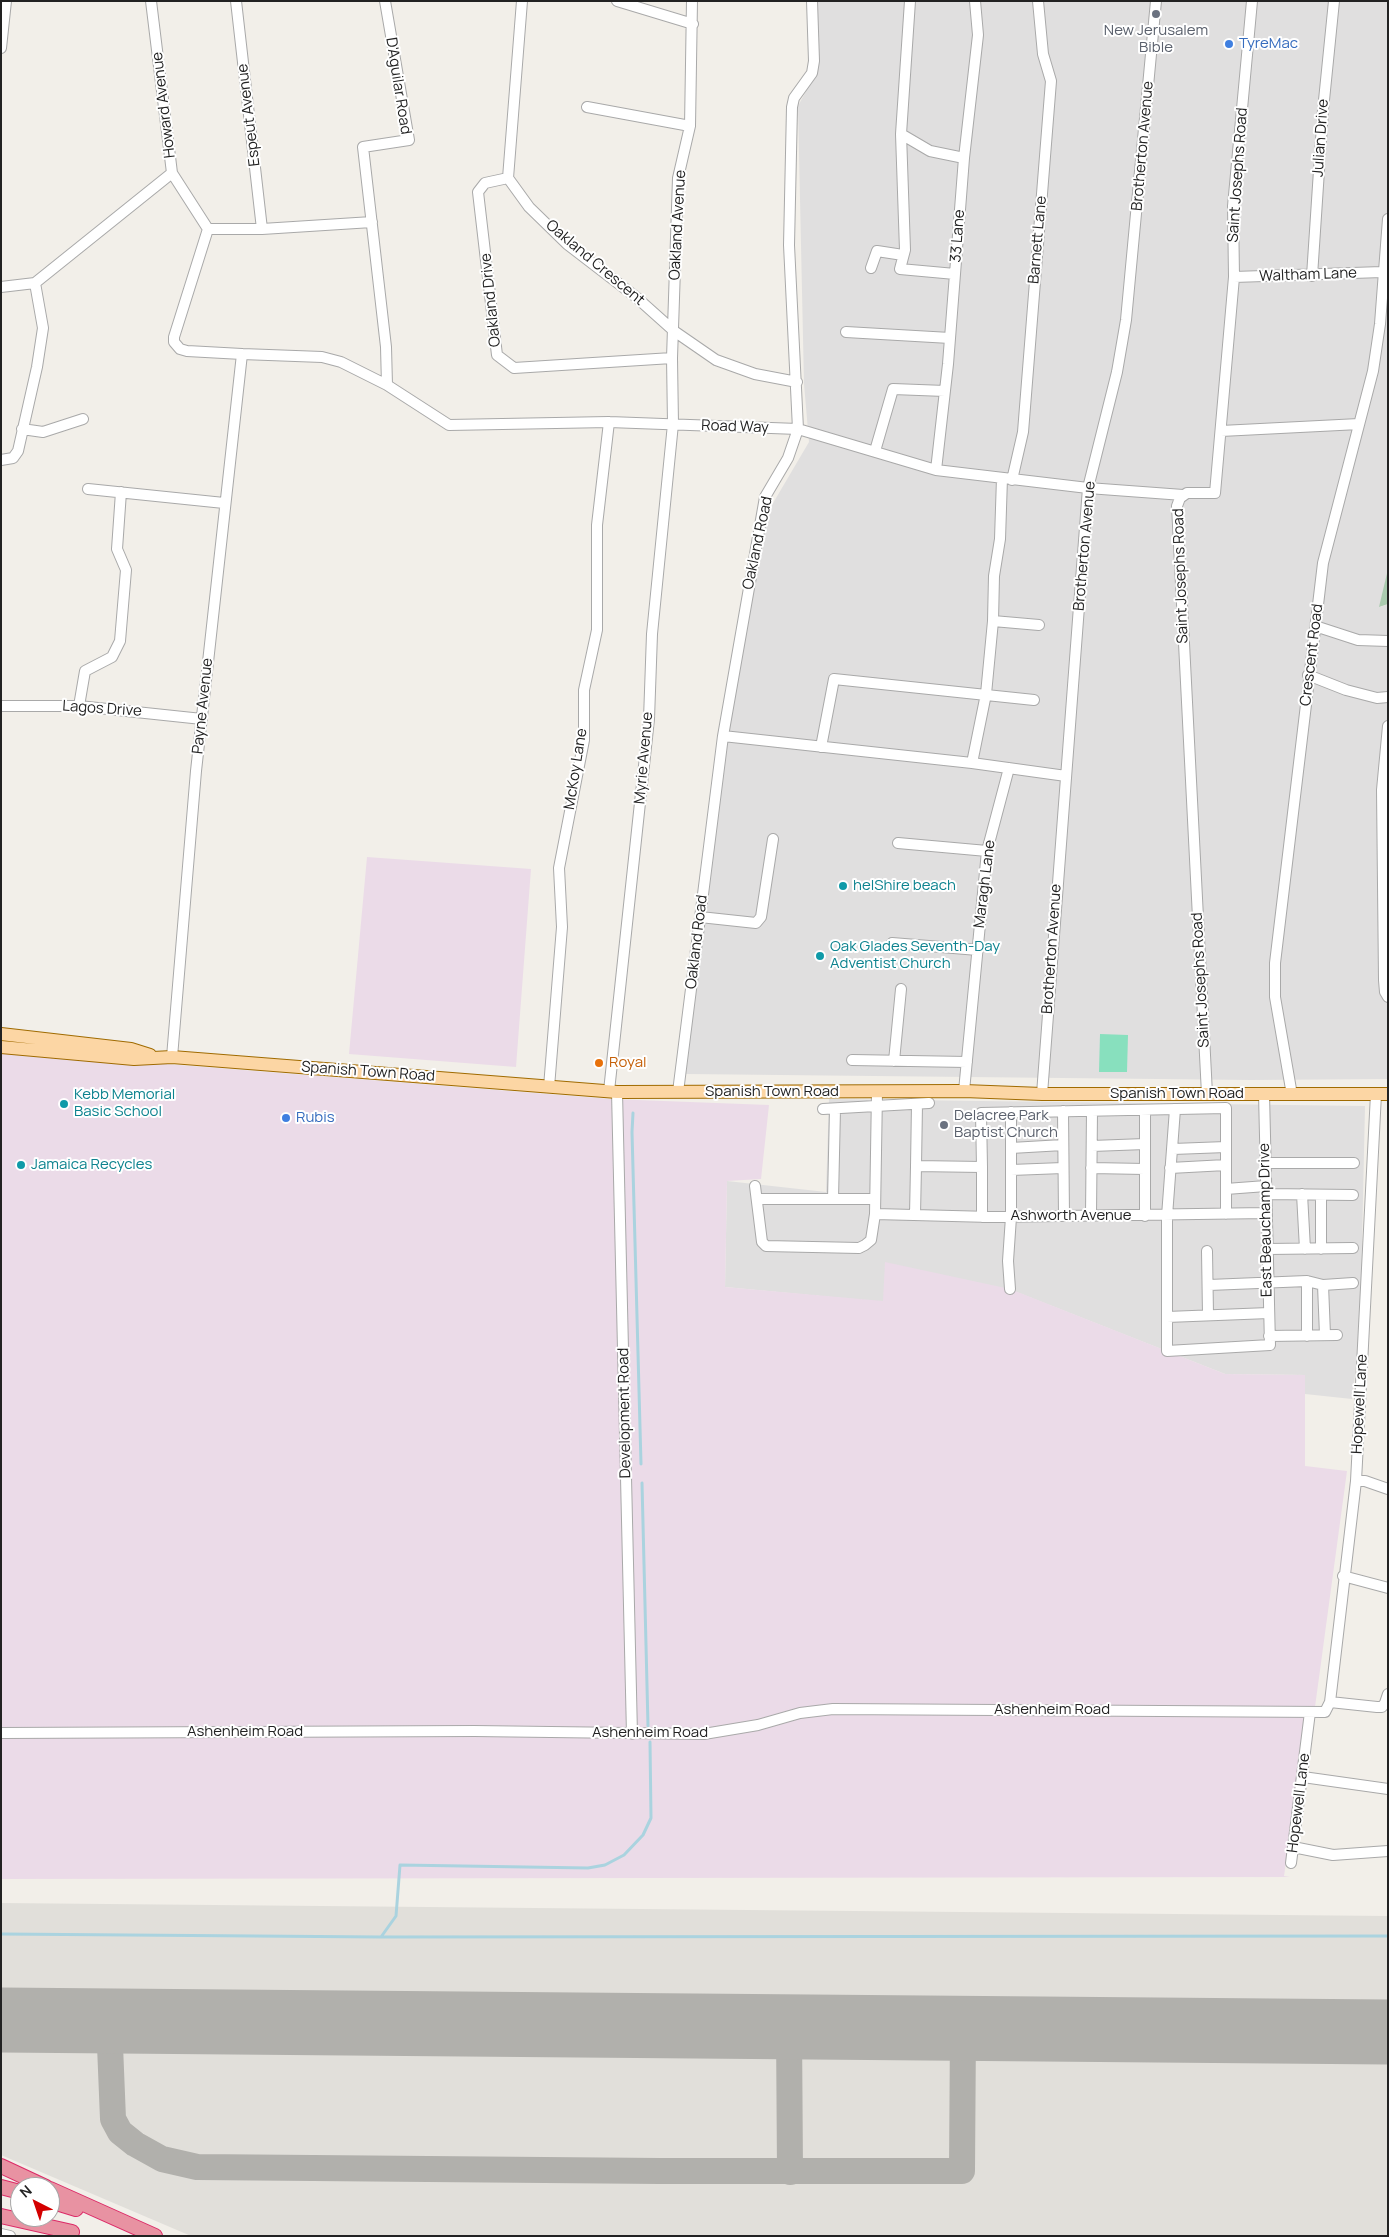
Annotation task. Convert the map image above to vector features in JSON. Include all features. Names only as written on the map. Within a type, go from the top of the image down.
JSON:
[{"type":"highway","points":[[1,2166],[25,2177]]},
{"type":"highway","points":[[60,2194],[155,2236]]},
{"type":"highway","points":[[60,2204],[134,2227]]},
{"type":"highway","points":[[1,2216],[76,2234]]},
{"type":"highway","points":[[57,2227],[76,2234]]},
{"type":"main road","name":"Spanish Town Road","points":[[1,1034],[131,1049],[158,1056],[613,1092],[964,1091],[1042,1094],[1382,1094]]},
{"type":"main road","name":"Spanish Town Road","points":[[1,1046],[134,1059],[158,1056]]},
{"type":"street","points":[[1,48],[6,1]]},
{"type":"street","name":"Howard Avenue","points":[[151,1],[172,173],[208,229]]},
{"type":"street","name":"Espeut Avenue","points":[[236,1],[262,229]]},
{"type":"street","name":"D'Aguilar Road","points":[[372,222],[363,147],[409,140],[384,1]]},
{"type":"street","points":[[508,178],[522,1]]},
{"type":"street","points":[[617,1],[693,24]]},
{"type":"street","name":"Oakland Avenue","points":[[672,358],[678,178],[690,126],[692,1]]},
{"type":"street","name":"Oakland Road","points":[[678,1092],[723,736],[765,497],[788,458],[798,429],[789,245],[792,107],[794,98],[807,80],[813,67],[812,1]]},
{"type":"street","points":[[910,1],[901,134],[903,255],[900,269],[955,274]]},
{"type":"street","name":"33 Lane","points":[[936,470],[950,338],[964,158],[978,35],[975,1]]},
{"type":"street","name":"Barnett Lane","points":[[972,763],[986,694],[993,621],[994,576],[1007,479],[1022,432],[1051,81],[1043,54],[1038,1]]},
{"type":"street","name":"Brotherton Avenue","points":[[1042,1094],[1088,488],[1117,372],[1126,320],[1156,1]]},
{"type":"street","name":"Saint Josephs Road","points":[[1207,1094],[1177,506],[1183,495],[1215,493],[1234,277],[1233,206],[1252,1]]},
{"type":"street","name":"Julian Drive","points":[[1312,276],[1323,110],[1334,1]]},
{"type":"street","points":[[587,107],[690,126]]},
{"type":"street","points":[[901,134],[930,151],[964,158]]},
{"type":"street","points":[[1,287],[35,283],[172,173]]},
{"type":"street","name":"Oakland Crescent","points":[[508,178],[529,207],[567,244],[636,297],[674,331],[716,360],[755,374],[797,382]]},
{"type":"street","name":"Oakland Drive","points":[[508,178],[485,182],[478,192],[497,355],[514,368],[672,358]]},
{"type":"street","name":"Crescent Road","points":[[1292,1095],[1275,997],[1275,963],[1308,675],[1323,563],[1373,371],[1388,219]]},
{"type":"street","points":[[208,229],[262,229],[372,222],[386,347],[387,385]]},
{"type":"street","name":"Road Way","points":[[208,229],[174,338],[176,345],[187,351],[322,357],[341,362],[387,385],[449,426],[609,422],[798,429],[936,470],[1088,488],[1183,495]]},
{"type":"street","points":[[871,268],[877,251],[903,255]]},
{"type":"street","name":"Waltham Lane","points":[[1234,277],[1312,276],[1382,272]]},
{"type":"street","points":[[1,460],[9,460],[16,456],[37,367],[43,328],[35,283]]},
{"type":"street","points":[[846,332],[950,338]]},
{"type":"street","name":"Payne Avenue","points":[[172,1057],[202,719],[224,503],[242,354]]},
{"type":"street","name":"Myrie Avenue","points":[[613,1092],[649,719],[652,634],[673,424],[672,358]]},
{"type":"street","points":[[875,451],[893,389],[945,391]]},
{"type":"street","points":[[22,429],[43,432],[83,419]]},
{"type":"street","name":"McKoy Lane","points":[[550,1087],[562,927],[559,868],[584,740],[584,690],[597,630],[597,526],[609,422]]},
{"type":"street","points":[[1221,431],[1360,424]]},
{"type":"street","points":[[88,489],[224,503]]},
{"type":"street","points":[[80,706],[86,671],[112,657],[120,641],[126,570],[117,550],[121,492]]},
{"type":"street","points":[[993,621],[1039,625]]},
{"type":"street","points":[[1316,626],[1358,640],[1388,641]]},
{"type":"street","points":[[1308,675],[1346,690],[1377,698],[1388,697]]},
{"type":"street","points":[[821,747],[834,679],[1034,700]]},
{"type":"street","name":"Lagos Drive","points":[[1,706],[80,706],[202,719]]},
{"type":"street","points":[[1388,726],[1382,790],[1384,980],[1385,992],[1388,997]]},
{"type":"street","points":[[723,736],[972,763],[1066,776]]},
{"type":"street","name":"Maragh Lane","points":[[964,1091],[987,851],[1009,768]]},
{"type":"street","points":[[700,917],[756,923],[761,917],[773,839]]},
{"type":"street","points":[[898,843],[987,851]]},
{"type":"street","points":[[892,943],[978,950]]},
{"type":"street","points":[[894,1061],[901,989]]},
{"type":"street","points":[[852,1060],[967,1062]]},
{"type":"street","name":"Development Road","points":[[613,1092],[632,1734]]},
{"type":"street","points":[[755,1186],[762,1242],[770,1247],[859,1248],[871,1240],[875,1214],[877,1092]]},
{"type":"street","name":"East Beauchamp Drive","points":[[1264,1094],[1269,1341]]},
{"type":"street","name":"Hopewell Lane","points":[[1325,1712],[1330,1702],[1356,1481],[1382,1094]]},
{"type":"street","points":[[823,1109],[929,1103]]},
{"type":"street","points":[[915,1215],[917,1104]]},
{"type":"street","points":[[833,1199],[835,1108]]},
{"type":"street","points":[[982,1217],[981,1113],[1226,1108],[1226,1214]]},
{"type":"street","points":[[1175,1109],[1167,1216],[1167,1351],[1307,1336],[1337,1335]]},
{"type":"street","points":[[1144,1216],[1145,1110]]},
{"type":"street","points":[[1062,1111],[1064,1216]]},
{"type":"street","points":[[1091,1215],[1092,1111]]},
{"type":"street","points":[[1010,1289],[1008,1261],[1011,1217],[1011,1112]]},
{"type":"street","points":[[1092,1146],[1145,1144]]},
{"type":"street","points":[[1011,1148],[1063,1145]]},
{"type":"street","points":[[1173,1149],[1226,1147]]},
{"type":"street","points":[[1265,1163],[1354,1163]]},
{"type":"street","points":[[916,1166],[982,1167]]},
{"type":"street","points":[[1170,1168],[1226,1166]]},
{"type":"street","points":[[1011,1170],[1063,1168]]},
{"type":"street","points":[[1092,1168],[1145,1169]]},
{"type":"street","points":[[1226,1189],[1353,1195]]},
{"type":"street","points":[[1302,1194],[1305,1249]]},
{"type":"street","points":[[1321,1194],[1322,1249]]},
{"type":"street","points":[[758,1199],[874,1199]]},
{"type":"street","name":"Ashworth Avenue","points":[[875,1214],[1011,1217],[1167,1216],[1266,1212]]},
{"type":"street","points":[[1267,1249],[1353,1248]]},
{"type":"street","points":[[1207,1251],[1208,1315]]},
{"type":"street","points":[[1307,1281],[1307,1336]]},
{"type":"street","points":[[1209,1286],[1307,1281],[1323,1285],[1353,1283]]},
{"type":"street","points":[[1323,1285],[1325,1335]]},
{"type":"street","points":[[1167,1317],[1269,1313]]},
{"type":"street","points":[[1356,1481],[1365,1481],[1388,1489]]},
{"type":"street","points":[[1344,1576],[1388,1588]]},
{"type":"street","points":[[1330,1702],[1382,1707],[1386,1703],[1388,1694]]},
{"type":"street","name":"Ashenheim Road","points":[[1,1733],[474,1731],[704,1734],[758,1724],[800,1713],[833,1709],[1325,1712]]},
{"type":"street","name":"Hopewell Lane","points":[[1291,1863],[1310,1712]]},
{"type":"street","points":[[1303,1777],[1388,1789]]},
{"type":"street","points":[[1293,1847],[1333,1855],[1388,1851]]},
{"type":"street","points":[[1,2234],[10,2236]]},
{"type":"shaded area","points":[[812,1],[1388,1],[1388,569],[1380,607],[1388,604],[1388,1079],[1251,1080],[686,1074],[727,719],[769,510],[809,442],[804,384],[798,106],[817,71]]},
{"type":"shaded area","points":[[367,857],[531,869],[516,1067],[349,1054]]},
{"type":"shaded area","points":[[1,1051],[611,1099],[769,1105],[761,1179],[727,1181],[725,1287],[883,1301],[885,1262],[1010,1289],[1225,1374],[1305,1375],[1305,1466],[1347,1471],[1315,1707],[1308,1716],[1284,1876],[1290,1877],[1,1879]]},
{"type":"shaded area","points":[[829,1099],[1365,1106],[1360,1336],[1352,1399],[1305,1394],[1304,1375],[1225,1374],[1019,1293],[886,1263],[884,1302],[725,1287],[727,1181],[826,1192]]},
{"type":"shaded area","points":[[1,1903],[1388,1916],[1388,2236],[191,2236],[60,2180],[60,2177],[53,2177],[1,2155]]},
{"type":"green space","points":[[1388,569],[1388,604],[1379,607]]},
{"type":"green space","points":[[1100,1034],[1128,1035],[1127,1072],[1099,1072]]},
{"type":"waterway","points":[[633,1113],[641,1464]]},
{"type":"waterway","points":[[642,1483],[648,1726]]},
{"type":"waterway","points":[[1,1934],[381,1937],[396,1916],[400,1865],[588,1868],[605,1865],[624,1855],[643,1835],[651,1818],[650,1742]]},
{"type":"waterway","points":[[381,1937],[1388,1936]]},
{"type":"taxiway","points":[[109,2021],[113,2119],[120,2132],[135,2144],[162,2159],[197,2167],[660,2171],[962,2171],[963,2028]]},
{"type":"taxiway","points":[[789,2027],[790,2172]]},
{"type":"runway","points":[[1,2020],[1388,2032]]},
{"type":"place","name":"New Jerusalem Bible","points":[[1156,14]]},
{"type":"place","name":"TyreMac","points":[[1229,44]]},
{"type":"place","name":"helShire beach","points":[[843,886]]},
{"type":"place","name":"Oak Glades Seventh-Day Adventist Church","points":[[820,956]]},
{"type":"place","name":"Royal","points":[[599,1063]]},
{"type":"place","name":"Kebb Memorial Basic School","points":[[64,1104]]},
{"type":"place","name":"Rubis","points":[[286,1118]]},
{"type":"place","name":"Delacree Park Baptist Church","points":[[944,1125]]},
{"type":"place","name":"Jamaica Recycles","points":[[21,1165]]}]
